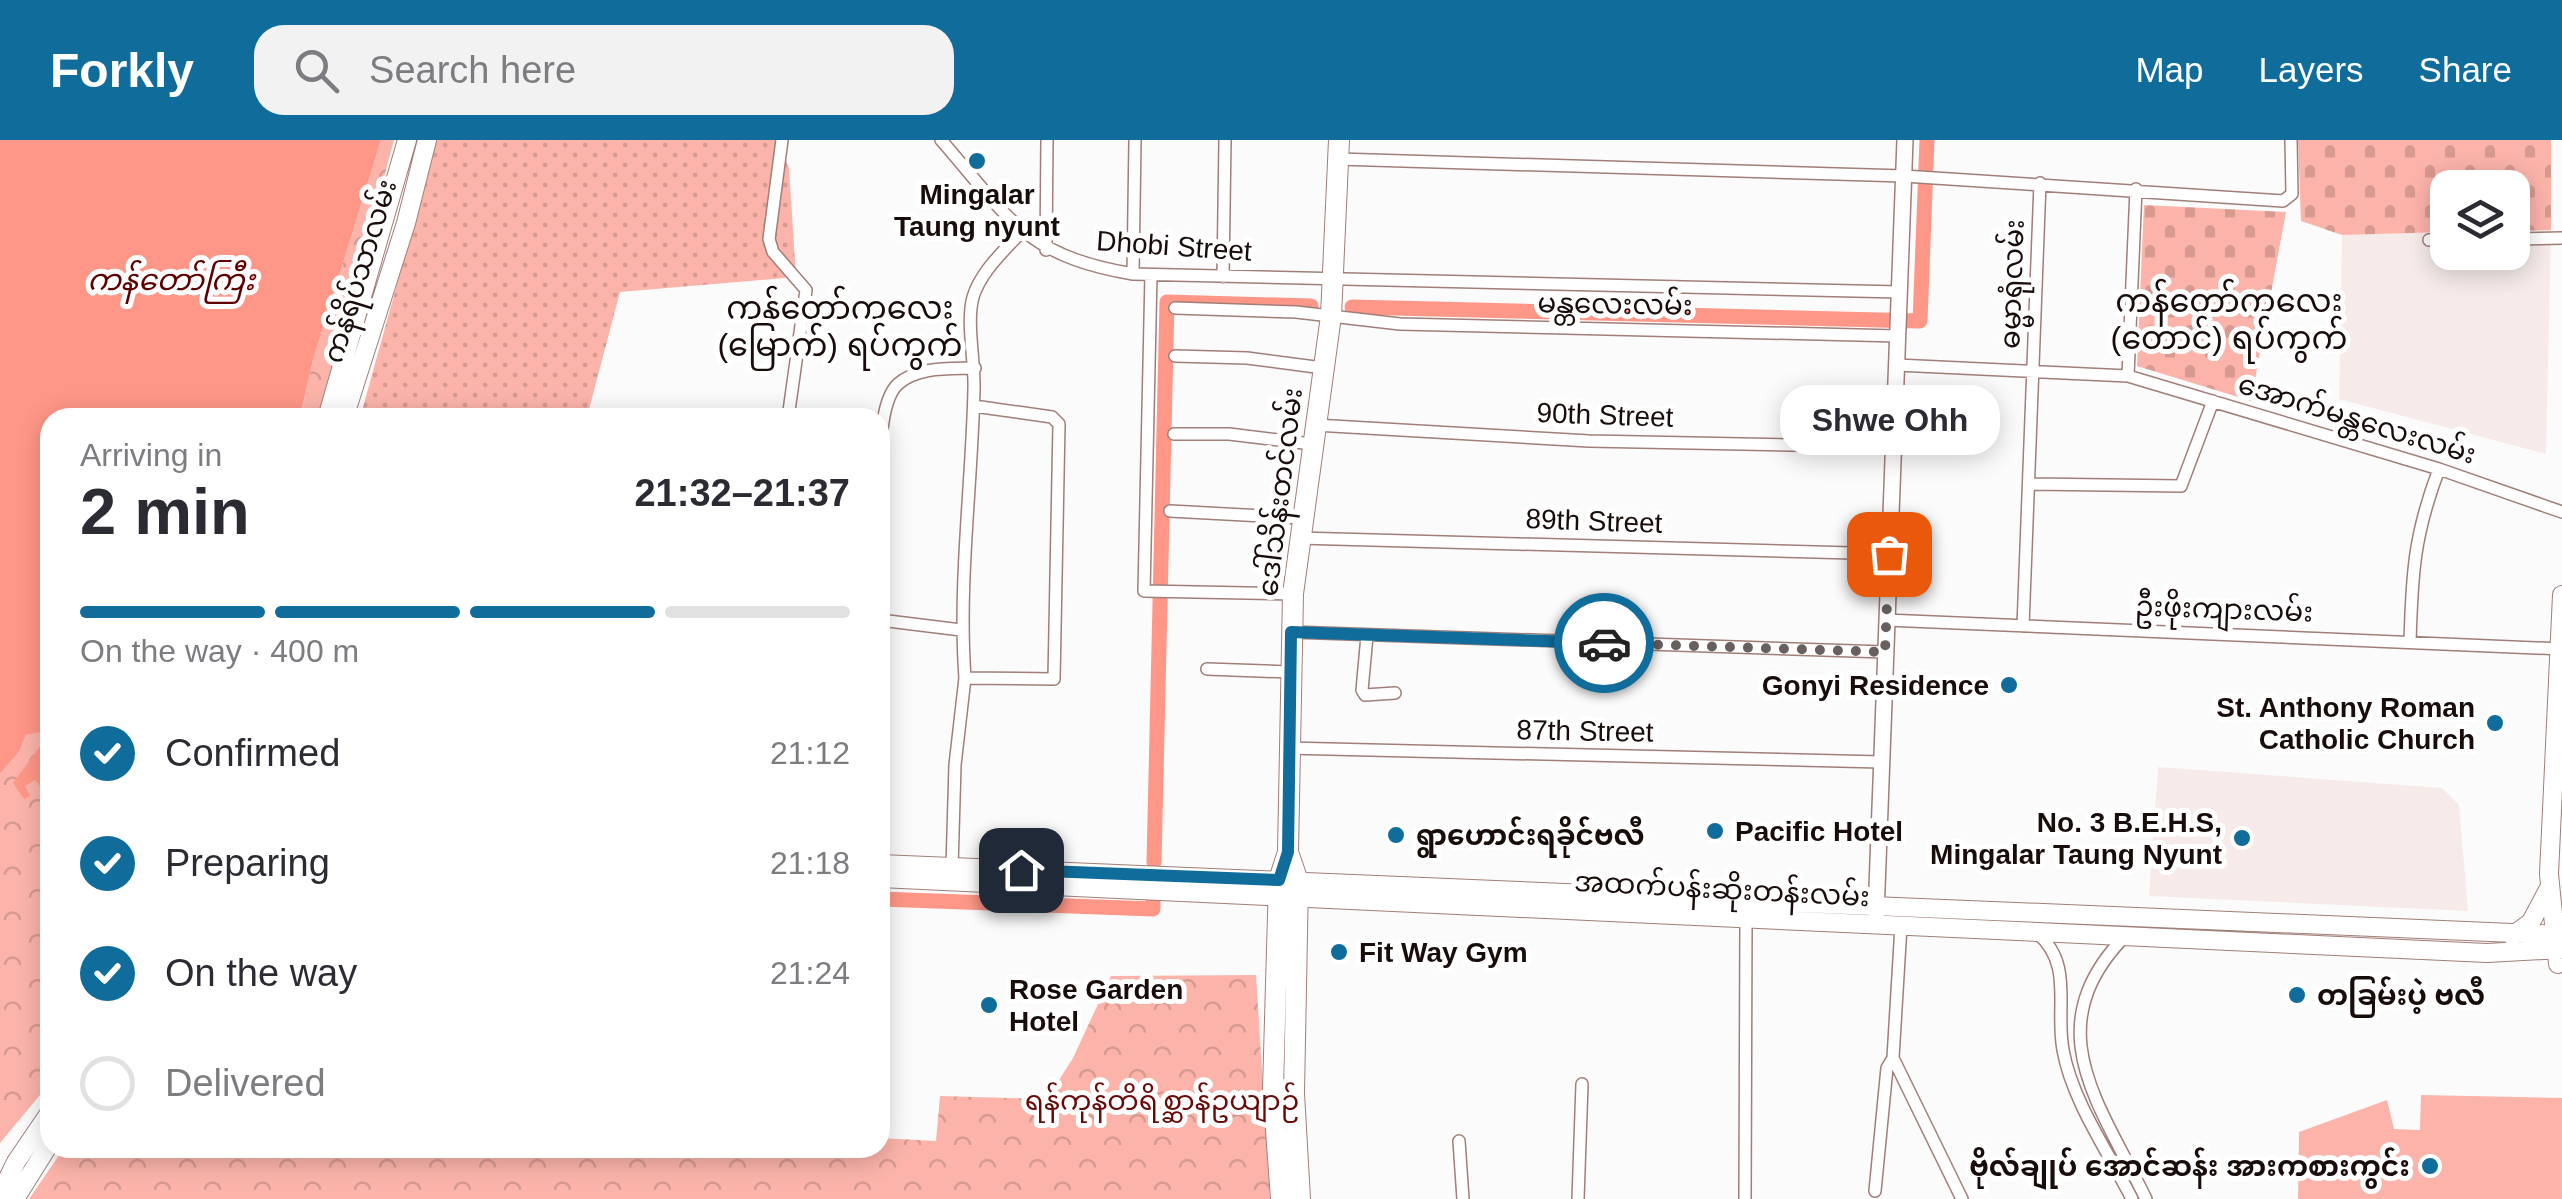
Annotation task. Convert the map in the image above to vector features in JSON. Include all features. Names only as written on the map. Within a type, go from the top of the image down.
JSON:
[{"type":"main road","points":[[330,408],[406,140]]},
{"type":"main road","name":"ကန်ရိပ်သာလမ်း","points":[[347,408],[406,224],[427,140]]},
{"type":"main road","name":"ဒေါ်သိန်းတင်လမ်း","points":[[1288,888],[1287,748],[1293,594],[1331,316],[1338,150]]},
{"type":"main road","points":[[2559,950],[2553,879],[2562,595]]},
{"type":"main road","name":"အထက်ပန်းဆိုးတန်းလမ်း","points":[[890,865],[951,874]]},
{"type":"main road","name":"အထက်ပန်းဆိုးတန်းလမ်း","points":[[890,877],[951,874],[1640,903],[1877,903],[2512,936],[2559,950]]},
{"type":"main road","points":[[2512,936],[2531,922],[2553,879]]},
{"type":"main road","points":[[1281,1199],[1274,1090],[1276,974],[1288,888]]},
{"type":"main road","points":[[1288,888],[1300,1199]]},
{"type":"main road","name":"အထက်ပန်းဆိုးတန်းလမ်း","points":[[1640,903],[1746,918],[1876,925],[2487,953],[2559,950]]},
{"type":"main road","points":[[0,1195],[40,1127]]},
{"type":"main road","points":[[15,1199],[41,1158]]},
{"type":"street","points":[[782,140],[769,239],[772,252],[806,290],[789,408]]},
{"type":"street","name":"Dhobi Street","points":[[941,140],[1022,231],[1046,250],[1084,266],[1151,275],[1334,278]]},
{"type":"street","points":[[1046,250],[1047,140]]},
{"type":"street","points":[[1133,274],[1136,140]]},
{"type":"street","points":[[1223,276],[1226,140]]},
{"type":"street","points":[[1876,925],[1906,140]]},
{"type":"street","points":[[1338,150],[2040,183],[2283,200],[2292,194],[2292,140]]},
{"type":"street","name":"ဓမ္မာရုံလမ်း","points":[[2024,626],[2040,183]]},
{"type":"street","points":[[2128,376],[2136,189]]},
{"type":"street","points":[[951,874],[955,765],[965,678],[962,630],[975,368],[972,302],[981,277],[1022,231]]},
{"type":"street","points":[[2530,239],[2562,238]]},
{"type":"street","points":[[1151,275],[1144,591],[1293,594]]},
{"type":"street","name":"မန္တလေးလမ်း","points":[[1334,278],[1900,292]]},
{"type":"street","name":"မန္တလေးလမ်း","points":[[1175,308],[1331,316],[1400,324],[1898,336]]},
{"type":"street","points":[[1175,356],[1247,358],[1323,368]]},
{"type":"street","name":"အောက်မန္တလေးလမ်း","points":[[1897,366],[2128,376],[2440,470],[2562,512]]},
{"type":"street","points":[[886,408],[890,394],[914,375],[975,368]]},
{"type":"street","points":[[2030,484],[2181,486],[2213,402]]},
{"type":"street","points":[[965,678],[1054,679],[1059,424],[1052,417],[974,406]]},
{"type":"street","name":"90th Street","points":[[1174,434],[1893,447]]},
{"type":"street","points":[[2410,642],[2412,559],[2418,526],[2440,470]]},
{"type":"street","name":"89th Street","points":[[1170,511],[1300,528],[1889,554]]},
{"type":"street","name":"ဦးဖိုးကျားလမ်း","points":[[1886,620],[2561,649]]},
{"type":"street","points":[[890,621],[962,630]]},
{"type":"street","points":[[1291,632],[1885,652]]},
{"type":"street","points":[[1367,636],[1362,690],[1365,695],[1395,694]]},
{"type":"street","points":[[1206,669],[1289,672]]},
{"type":"street","name":"87th Street","points":[[1287,748],[1881,762]]},
{"type":"street","points":[[1745,1199],[1746,918]]},
{"type":"street","points":[[1901,926],[1893,1058],[1962,1199]]},
{"type":"street","points":[[2033,930],[2050,944],[2062,968],[2063,1052],[2076,1089],[2132,1199]]},
{"type":"street","points":[[2127,934],[2098,962],[2088,982],[2080,1015],[2080,1051],[2088,1079],[2146,1199]]},
{"type":"street","points":[[1876,1192],[1886,1068],[1893,1058]]},
{"type":"street","points":[[1578,1199],[1582,1084]]},
{"type":"street","points":[[1459,1141],[1462,1199]]},
{"type":"shaded area","points":[[2551,230],[2546,454],[2339,399],[2342,235],[2430,232],[2430,270],[2530,270],[2530,231]]},
{"type":"shaded area","points":[[2158,767],[2442,788],[2459,805],[2468,911],[2149,896]]},
{"type":"green space","points":[[381,140],[394,140],[321,408],[302,408],[313,360]]},
{"type":"green space","points":[[437,140],[778,140],[789,168],[796,277],[620,292],[589,408],[363,408]]},
{"type":"green space","points":[[2298,140],[2551,140],[2551,230],[2530,231],[2530,170],[2430,170],[2430,232],[2342,235],[2301,221]]},
{"type":"green space","points":[[2144,205],[2286,212],[2251,401],[2137,366]]},
{"type":"green space","points":[[40,732],[40,1095],[0,1143],[0,774],[19,752],[26,735]]},
{"type":"green space","name":"ရန်ကုန်တိရိစ္ဆာန်ဥယျာဉ်","points":[[1256,975],[1270,1199],[29,1199],[57,1158],[890,1158],[890,1139],[936,1141],[940,1096],[1047,1099],[1073,1058],[1111,976]]},
{"type":"green space","name":"ဗိုလ်ချုပ် အောင်ဆန်း အားကစားကွင်း","points":[[2421,1095],[2562,1098],[2562,1199],[2298,1199],[2299,1132],[2387,1100],[2394,1129],[2420,1130]]},
{"type":"water","name":"ကန်တော်ကြီး","points":[[0,140],[381,140],[313,360],[302,408],[40,408],[40,732],[26,735],[19,752],[0,774]]},
{"type":"water","points":[[40,746],[40,786],[35,780],[25,786],[30,796],[24,799],[13,783]]},
{"type":"waterway","points":[[1352,307],[1920,321],[1927,140]]},
{"type":"waterway","points":[[1154,862],[1167,302],[1311,306]]},
{"type":"waterway","points":[[890,899],[1153,909],[1153,900]]},
{"type":"way so far","points":[[1604,643],[1885,652],[1889,554]]},
{"type":"place","name":"Mingalar Taung nyunt","points":[[977,161]]},
{"type":"place","name":"Shwe Ohh","points":[[1889,554]]},
{"type":"place","name":"Gonyi Residence","points":[[2009,685]]},
{"type":"place","name":"St. Anthony Roman Catholic Church","points":[[2495,723]]},
{"type":"place","name":"Pacific Hotel","points":[[1715,831]]},
{"type":"place","name":"ရွာဟောင်းရခိုင်ဗလီ","points":[[1396,835]]},
{"type":"place","name":"No. 3 B.E.H.S, Mingalar Taung Nyunt","points":[[2242,838]]},
{"type":"place","name":"Fit Way Gym","points":[[1339,952]]},
{"type":"place","name":"တခြမ်းပဲ့ ဗလီ","points":[[2297,995]]},
{"type":"place","name":"Rose Garden Hotel","points":[[989,1005]]},
{"type":"place","name":"ဗိုလ်ချုပ် အောင်ဆန်း အားကစားကွင်း","points":[[2430,1166]]},
{"type":"district","name":"ကန်တော်ကလေး (တောင်) ရပ်ကွက်","points":[[2229,320]]},
{"type":"district","name":"ကန်တော်ကလေး (မြောက်) ရပ်ကွက်","points":[[840,326]]},
{"type":"route","points":[[1021,870],[1279,880],[1288,852],[1291,632],[1604,643]]}]
